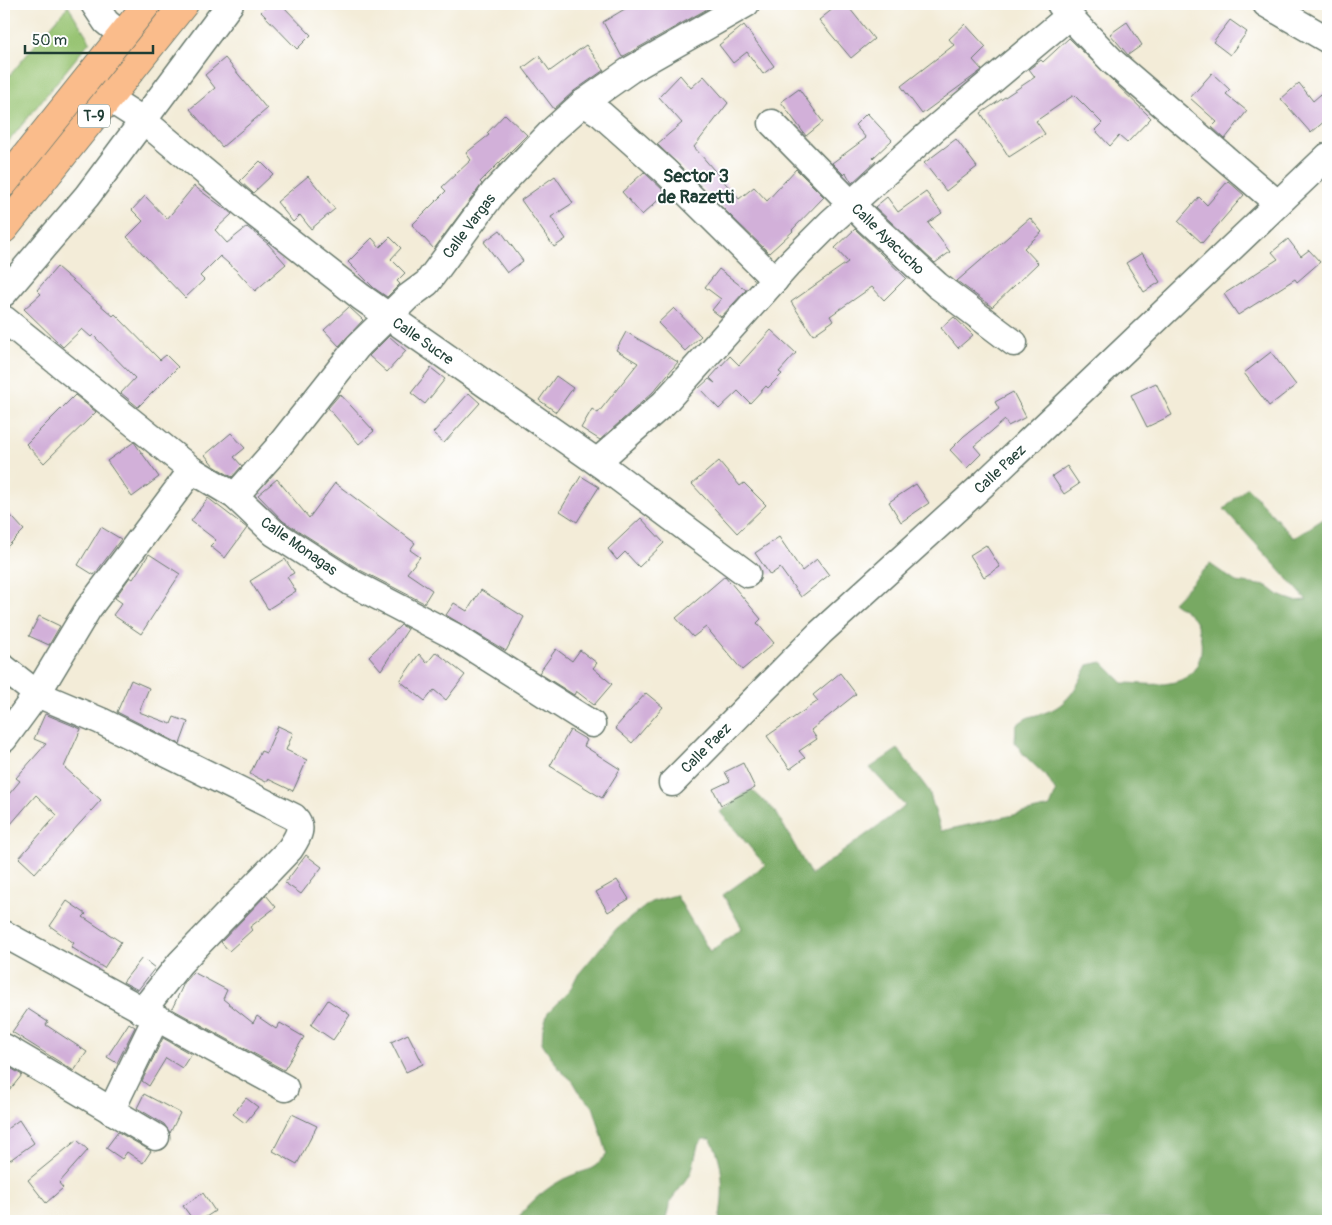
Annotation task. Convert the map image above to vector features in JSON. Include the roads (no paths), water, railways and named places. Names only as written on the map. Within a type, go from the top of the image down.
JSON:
[{"type":"highway","name":"T-9","points":[[4,183],[147,4]]},
{"type":"highway","name":"T-9","points":[[4,229],[184,4]]},
{"type":"street","points":[[94,4],[106,22],[122,35]]},
{"type":"street","points":[[4,293],[87,196],[230,4]]},
{"type":"street","name":"Calle Vargas","points":[[235,496],[275,451],[358,346],[408,297],[427,283],[494,192],[548,136],[583,103],[630,70],[746,4]]},
{"type":"street","points":[[1266,4],[1328,40]]},
{"type":"street","points":[[597,462],[664,403],[775,280],[851,203],[1064,10],[1113,62],[1277,203]]},
{"type":"street","name":"Calle Sucre","points":[[108,98],[144,121],[254,213],[388,316],[597,462],[747,574]]},
{"type":"street","points":[[583,103],[601,114],[666,172],[775,280]]},
{"type":"street","name":"Calle Ayacucho","points":[[772,123],[851,203],[937,285],[1014,343]]},
{"type":"street","name":"Calle Paez","points":[[672,783],[820,633],[986,482],[1328,156]]},
{"type":"street","name":"Calle Monagas","points":[[4,319],[192,470],[235,496],[274,533],[352,583],[452,635],[592,724]]},
{"type":"street","points":[[4,739],[37,694],[88,609],[192,470]]},
{"type":"street","points":[[4,668],[37,694],[109,726],[294,817],[299,824],[299,834],[290,848],[180,963],[149,1014],[111,1111]]},
{"type":"street","points":[[4,934],[286,1088]]},
{"type":"street","points":[[4,1047],[156,1137]]},
{"type":"district","name":"Sector 3 de Razetti","points":[[696,186]]}]
